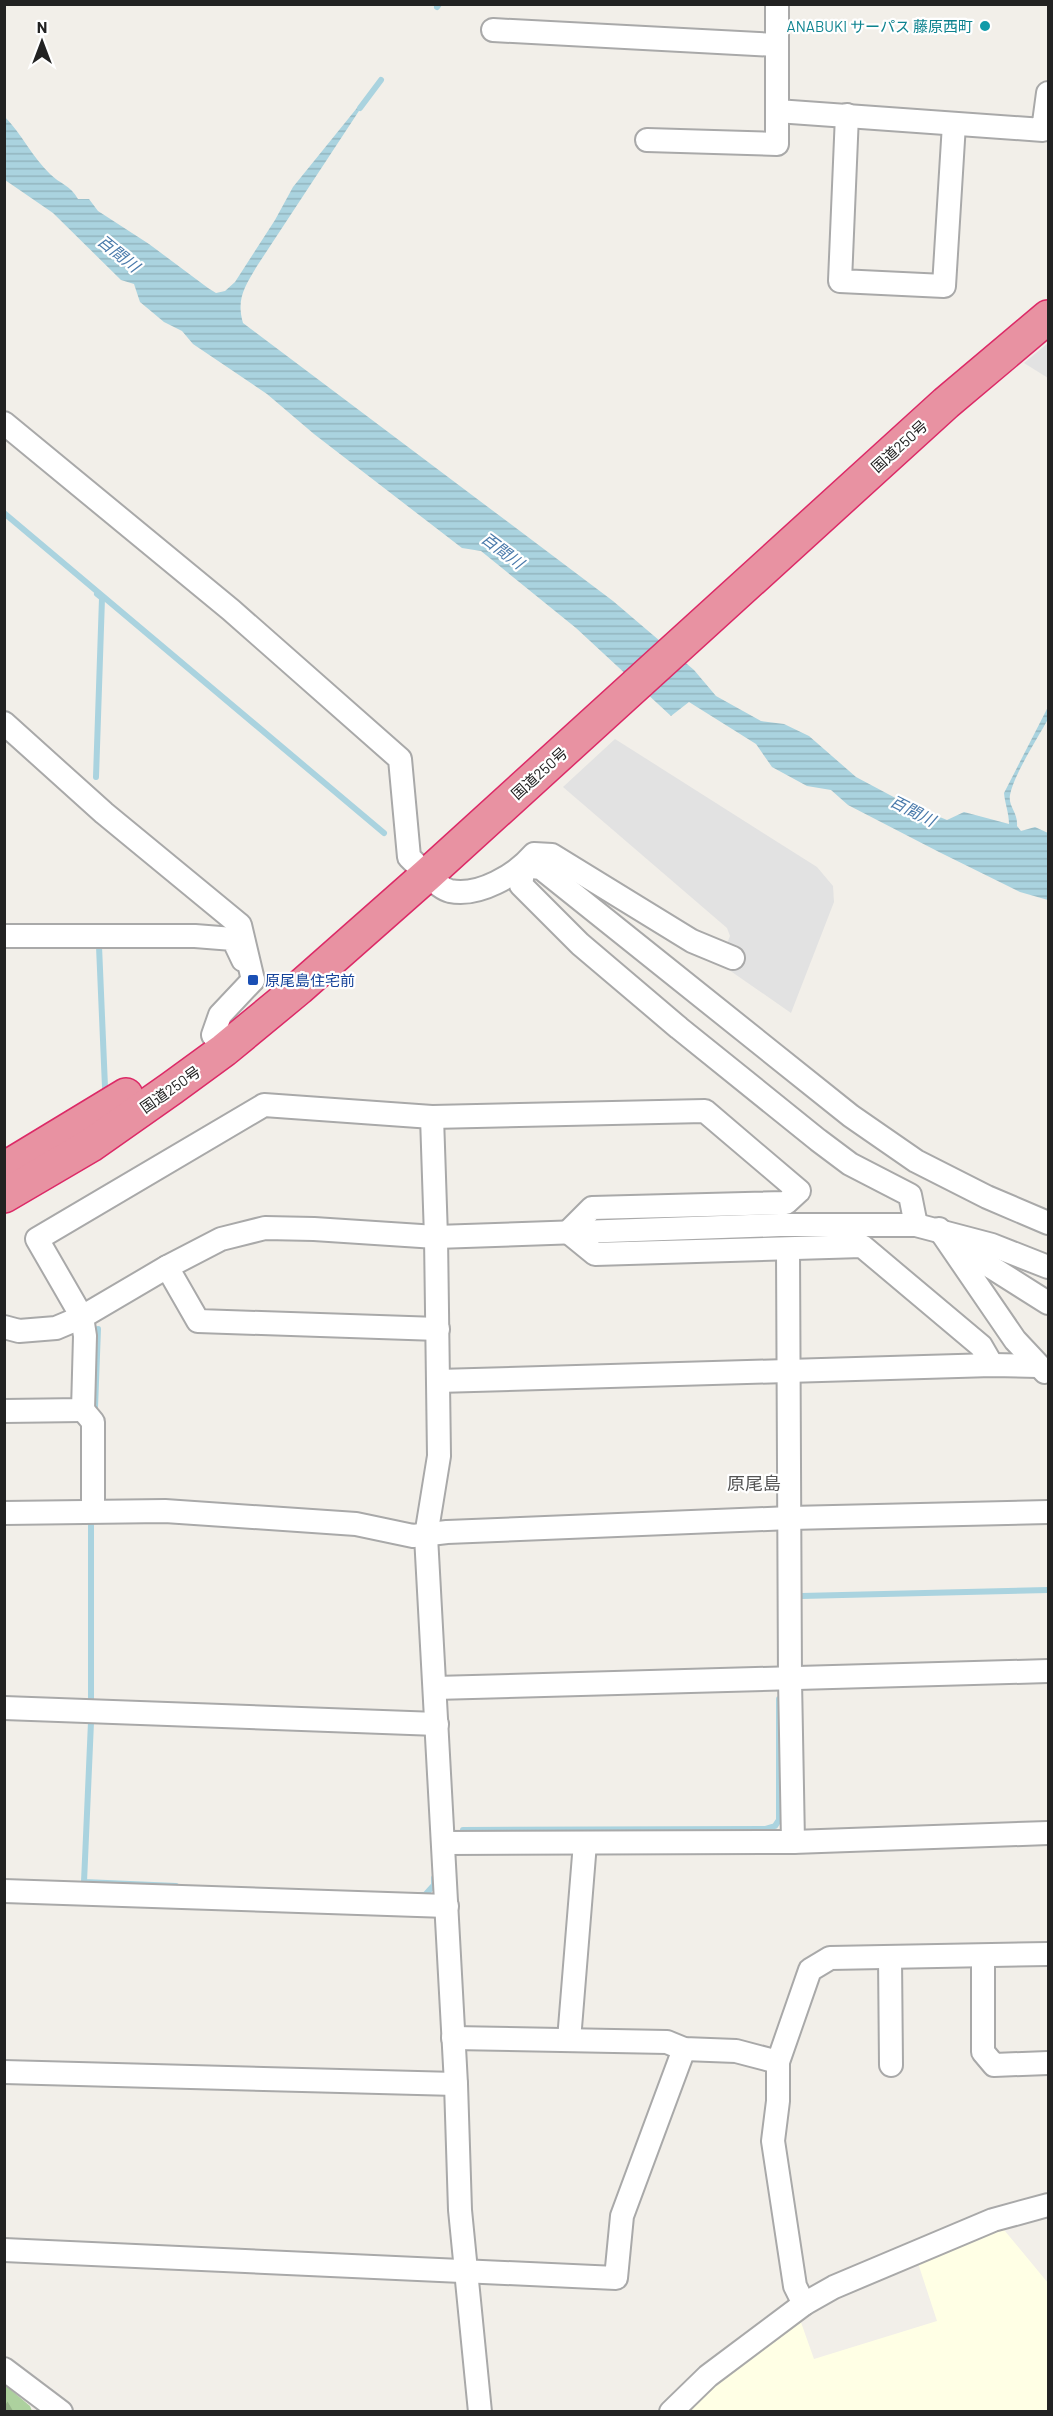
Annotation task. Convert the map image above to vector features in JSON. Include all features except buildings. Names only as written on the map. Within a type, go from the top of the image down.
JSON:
[{"type":"highway","name":"国道250号","points":[[4,1196],[91,1145],[224,1050],[299,988],[429,864],[941,398],[1048,296]]},
{"type":"highway","name":"国道250号","points":[[941,398],[1048,317]]},
{"type":"highway","name":"国道250号","points":[[4,1169],[129,1093],[213,1035],[429,864]]},
{"type":"street","points":[[647,140],[777,144],[777,4]]},
{"type":"street","points":[[493,30],[776,45]]},
{"type":"street","points":[[777,111],[1043,130],[1048,93]]},
{"type":"street","points":[[847,116],[840,281],[944,286],[954,124]]},
{"type":"street","points":[[4,423],[231,610],[400,759],[409,857],[429,864],[450,891],[470,891],[496,882],[524,866],[534,854],[552,855],[692,941],[733,958]]},
{"type":"street","points":[[4,723],[104,813],[240,925],[253,980]]},
{"type":"street","points":[[524,866],[541,868],[851,1116],[916,1161],[987,1197],[1048,1223]]},
{"type":"street","points":[[524,866],[521,885],[580,944],[679,1028],[826,1146],[850,1164],[910,1195],[916,1225]]},
{"type":"street","points":[[4,936],[195,936],[232,939],[253,980]]},
{"type":"street","points":[[213,1035],[220,1015],[253,980]]},
{"type":"street","points":[[93,1511],[93,1422],[83,1410],[85,1336],[82,1317],[37,1239],[264,1105],[432,1117],[705,1110],[799,1191],[786,1203],[592,1208],[568,1232]]},
{"type":"street","points":[[432,1117],[439,1456],[426,1536],[456,2084],[460,2210],[480,2412]]},
{"type":"street","points":[[4,1327],[19,1331],[56,1328],[82,1317],[167,1267],[221,1239],[265,1228],[436,1237],[780,1226],[916,1225],[939,1229],[992,1245],[1048,1267]]},
{"type":"street","points":[[939,1229],[991,1267],[1048,1303]]},
{"type":"street","points":[[939,1229],[1015,1340],[1043,1371]]},
{"type":"street","points":[[568,1232],[595,1254],[862,1246],[981,1346],[992,1365]]},
{"type":"street","points":[[788,1249],[793,1842]]},
{"type":"street","points":[[167,1267],[198,1321],[438,1329]]},
{"type":"street","points":[[438,1381],[992,1365],[1043,1371]]},
{"type":"street","points":[[4,1411],[83,1410]]},
{"type":"street","points":[[4,1513],[165,1511],[344,1523],[413,1536],[426,1536],[459,1532],[790,1518],[1048,1512]]},
{"type":"street","points":[[435,1688],[790,1680],[1048,1671]]},
{"type":"street","points":[[4,1708],[437,1724]]},
{"type":"street","points":[[443,1844],[793,1842],[1048,1833]]},
{"type":"street","points":[[569,2040],[585,1843]]},
{"type":"street","points":[[4,1891],[447,1906]]},
{"type":"street","points":[[804,2304],[795,2286],[773,2141],[778,2101],[778,2062],[810,1970],[830,1958],[1048,1954]]},
{"type":"street","points":[[983,1956],[983,2052],[994,2065],[1048,2063]]},
{"type":"street","points":[[890,1957],[891,2065]]},
{"type":"street","points":[[453,2038],[667,2042],[684,2049],[736,2051],[778,2062]]},
{"type":"street","points":[[4,2250],[616,2278],[622,2216],[684,2049]]},
{"type":"street","points":[[4,2072],[456,2084]]},
{"type":"street","points":[[671,2412],[708,2376],[804,2304],[834,2287],[993,2220],[1048,2205]]},
{"type":"street","points":[[4,2369],[61,2412]]},
{"type":"shaded area","points":[[1048,343],[1048,378],[1024,363]]},
{"type":"shaded area","points":[[615,739],[817,867],[833,886],[834,902],[791,1013],[719,963],[730,936],[727,928],[563,787]]},
{"type":"shaded area","points":[[1000,2225],[1048,2283],[1048,2411],[682,2412],[798,2314],[814,2359],[937,2321],[916,2257]]},
{"type":"green space","points":[[4,2384],[30,2406],[32,2411],[5,2411]]},
{"type":"water","name":"百間川","points":[[378,82],[249,280],[241,300],[243,323],[613,601],[694,670],[716,696],[761,721],[784,724],[809,736],[856,777],[903,802],[947,820],[964,812],[1009,824],[1004,793],[1048,707],[1048,719],[1016,777],[1010,799],[1017,826],[1021,831],[1035,827],[1048,833],[1048,900],[1020,892],[848,805],[831,790],[807,786],[772,767],[756,744],[689,702],[671,716],[576,628],[481,551],[462,548],[314,434],[267,394],[193,344],[182,331],[164,322],[140,302],[134,284],[121,280],[53,213],[5,180],[4,116],[44,167],[78,199],[89,199],[98,211],[149,244],[208,288],[216,293],[225,291],[235,282],[275,220],[293,187]]},
{"type":"waterway","points":[[360,108],[381,80]]},
{"type":"waterway","points":[[4,513],[384,833]]},
{"type":"waterway","points":[[96,777],[102,598],[97,594]]},
{"type":"waterway","points":[[99,946],[105,1087]]},
{"type":"waterway","points":[[95,1408],[98,1329]]},
{"type":"waterway","points":[[91,1519],[91,1702]]},
{"type":"waterway","points":[[801,1596],[1048,1590]]},
{"type":"waterway","points":[[463,1830],[765,1829],[775,1826],[779,1820],[779,1699]]},
{"type":"waterway","points":[[91,1722],[84,1882],[176,1886]]},
{"type":"waterway","points":[[420,1895],[425,1895],[434,1885],[434,1878]]},
{"type":"place","name":"ANABUKI サーパス 藤原西町","points":[[985,26]]},
{"type":"place","name":"原尾島住宅前","points":[[253,980]]},
{"type":"district","name":"原尾島","points":[[754,1483]]}]
